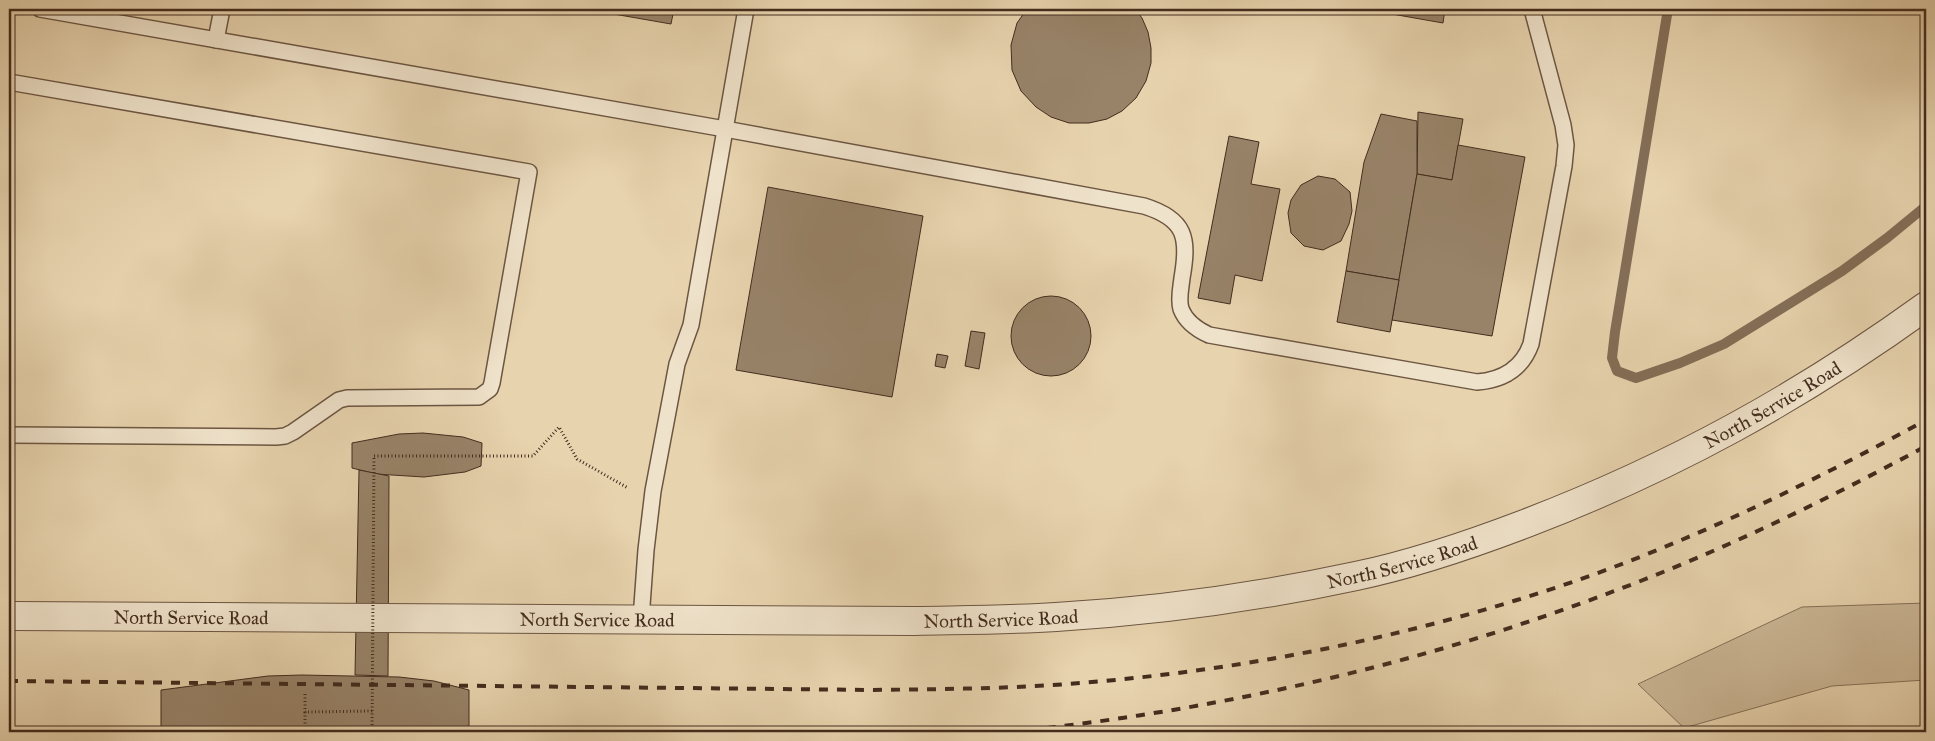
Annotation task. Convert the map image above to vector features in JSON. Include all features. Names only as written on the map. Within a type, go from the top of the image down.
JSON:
[{"type":"street","name":"North Service Road","points":[[9,616],[915,622],[1056,617],[1156,609],[1257,594],[1358,576],[1428,557],[1498,534],[1632,480],[1700,448],[1767,410],[1829,373],[1926,306]]},
{"type":"lane","points":[[40,9],[726,129],[1144,206],[1156,210],[1173,221],[1183,234],[1186,242],[1186,252],[1180,295],[1181,309],[1198,330],[1209,335],[1468,381],[1486,381],[1501,377],[1514,370],[1524,359],[1531,344],[1564,166],[1566,145],[1563,125],[1532,9]]},
{"type":"lane","points":[[216,40],[222,9]]},
{"type":"lane","points":[[642,619],[646,550],[653,491],[677,364],[691,324],[746,9]]},
{"type":"lane","points":[[9,82],[529,172],[492,383],[490,389],[479,397],[347,398],[339,400],[293,432],[285,436],[276,437],[9,435]]},
{"type":"path","points":[[372,732],[374,456],[533,456],[559,427],[577,459],[629,488],[653,491]]},
{"type":"path","points":[[304,730],[305,694]]},
{"type":"path","points":[[304,712],[372,711]]},
{"type":"shaded area","points":[[1926,603],[1926,680],[1832,686],[1684,728],[1638,684],[1802,607]]},
{"type":"building","points":[[585,9],[674,9],[671,24]]},
{"type":"building","points":[[1027,9],[1135,9],[1142,18],[1148,32],[1151,48],[1151,63],[1146,81],[1136,98],[1122,111],[1107,119],[1089,123],[1069,123],[1051,117],[1036,107],[1021,91],[1012,70],[1011,45],[1017,23]]},
{"type":"building","points":[[1393,9],[1445,9],[1443,23],[1392,14]]},
{"type":"building","points":[[1418,112],[1463,119],[1452,180],[1417,174]]},
{"type":"building","points":[[1381,114],[1417,121],[1417,174],[1399,280],[1346,271],[1364,162]]},
{"type":"building","points":[[1229,136],[1259,142],[1251,184],[1280,189],[1262,281],[1235,275],[1230,304],[1198,298]]},
{"type":"building","points":[[1458,145],[1525,157],[1492,336],[1392,320],[1417,174],[1452,180]]},
{"type":"building","points":[[1318,176],[1335,179],[1350,192],[1352,211],[1349,224],[1341,241],[1323,250],[1304,246],[1291,233],[1288,213],[1291,200],[1301,185]]},
{"type":"building","points":[[768,187],[923,216],[892,397],[736,370]]},
{"type":"building","points":[[1346,271],[1399,280],[1390,332],[1337,322]]},
{"type":"building","points":[[1051,296],[1066,299],[1079,308],[1088,321],[1091,336],[1088,351],[1079,364],[1066,373],[1051,376],[1036,373],[1023,364],[1014,351],[1011,336],[1014,321],[1023,308],[1036,299]]},
{"type":"building","points":[[971,331],[985,333],[979,369],[965,366]]},
{"type":"building","points":[[937,354],[948,356],[945,368],[935,366]]},
{"type":"building","points":[[423,433],[463,437],[482,443],[481,466],[465,472],[424,477],[376,474],[352,468],[352,443],[399,434]]},
{"type":"building","points":[[359,470],[389,476],[388,676],[355,675]]},
{"type":"building","points":[[268,676],[399,677],[434,681],[469,690],[469,731],[161,732],[161,690]]},
{"type":"waterway","points":[[1668,9],[1615,332],[1612,358],[1617,371],[1636,378],[1680,363],[1724,344],[1842,271],[1926,206]]},
{"type":"railway","points":[[9,681],[873,690],[1043,686],[1181,673],[1294,655],[1406,631],[1570,583],[1675,543],[1777,497],[1926,420]]},
{"type":"railway","points":[[1011,732],[1161,712],[1236,698],[1384,665],[1457,644],[1601,596],[1725,546],[1807,508],[1926,446]]}]
